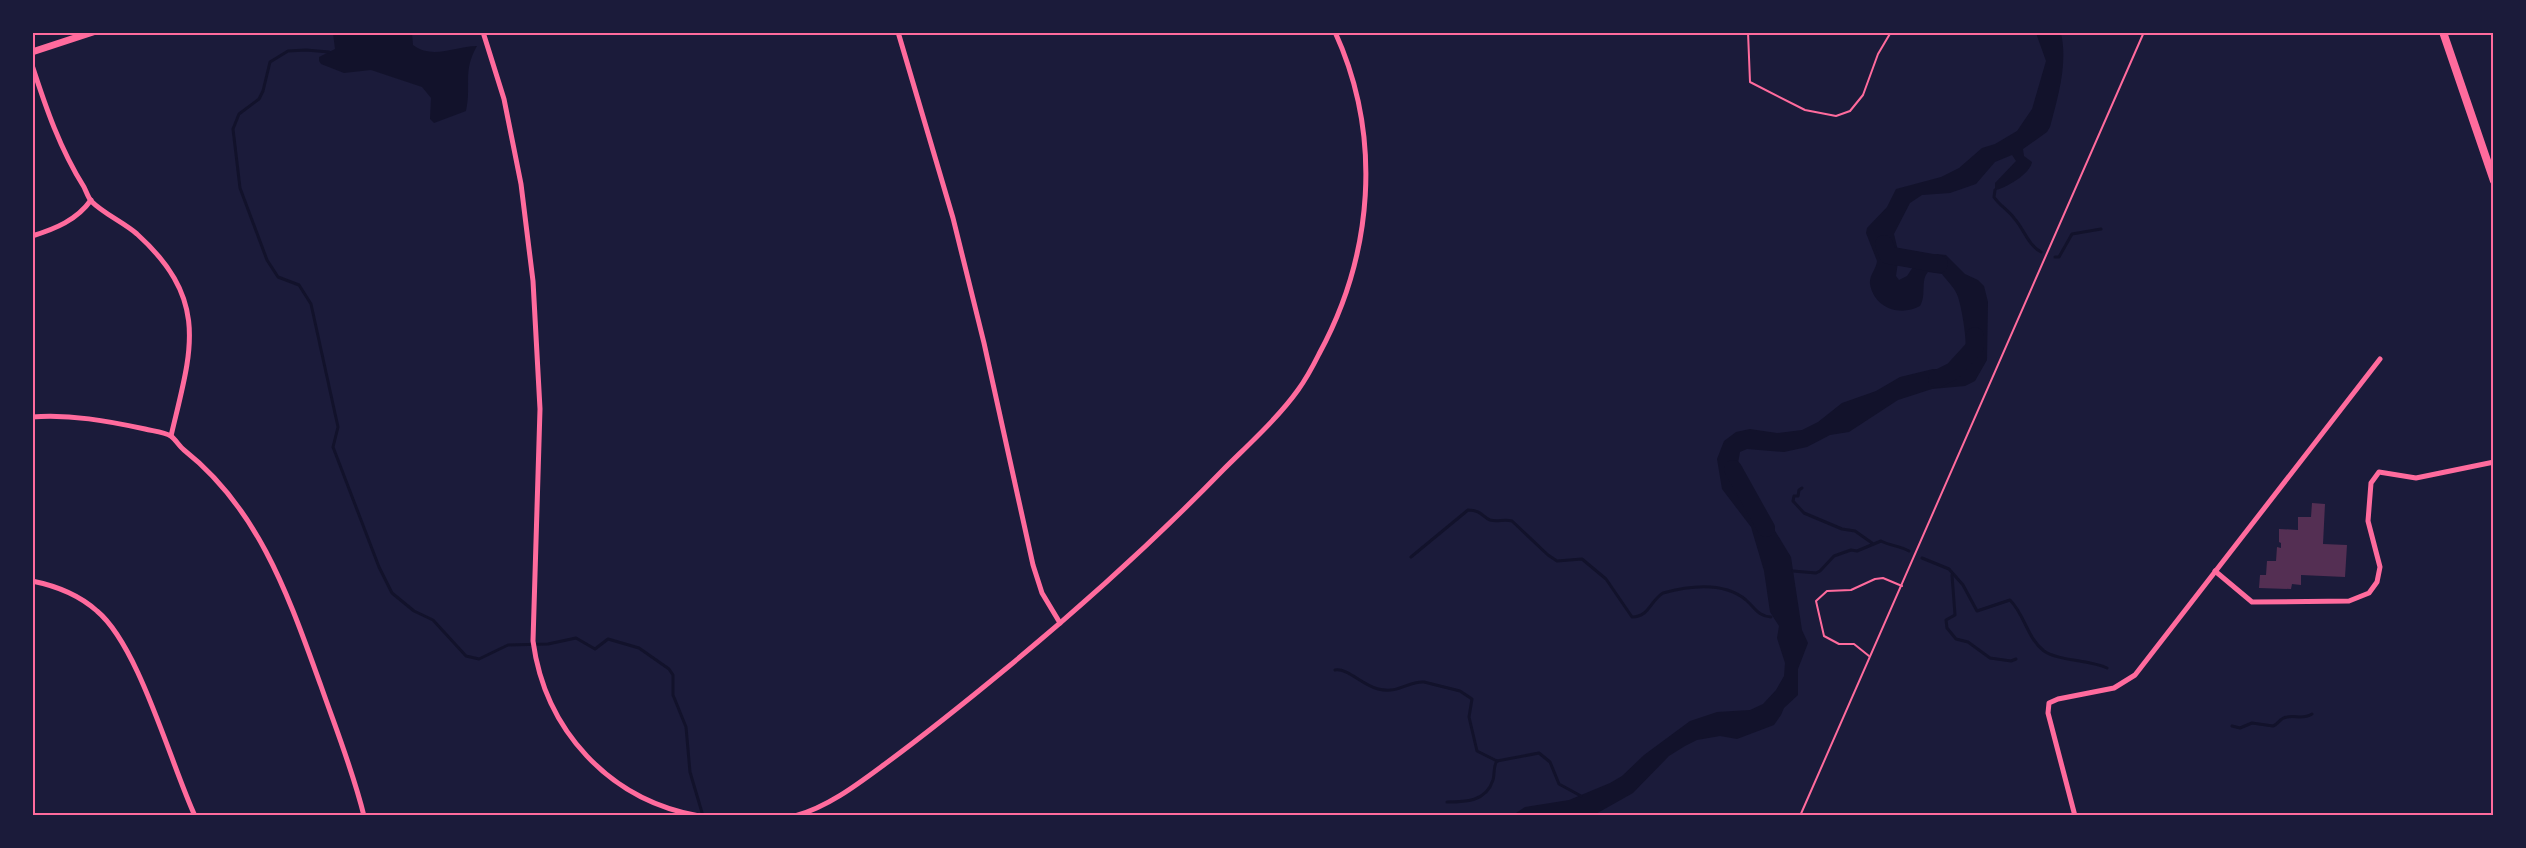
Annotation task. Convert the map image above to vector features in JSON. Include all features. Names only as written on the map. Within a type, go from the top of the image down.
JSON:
[{"type":"main road","points":[[2443,32],[2494,181]]},
{"type":"street","points":[[32,52],[93,32]]},
{"type":"street","points":[[483,32],[504,99],[521,184],[534,281],[540,373],[540,450],[533,641],[536,665],[554,712],[572,740],[605,773],[624,788],[655,805],[699,816]]},
{"type":"street","points":[[898,32],[955,228],[984,343],[1033,565],[1042,593],[1060,623]]},
{"type":"street","points":[[795,816],[831,800],[897,755],[949,716],[1060,623],[1178,516],[1298,390],[1330,334],[1351,282],[1360,244],[1366,200],[1365,160],[1358,104],[1335,32]]},
{"type":"street","points":[[32,65],[64,154],[91,200],[138,235],[158,255],[181,287],[188,311],[190,340],[186,371],[171,436]]},
{"type":"street","points":[[32,236],[65,224],[85,209],[91,200]]},
{"type":"street","points":[[2075,816],[2048,713],[2049,704],[2058,699],[2114,688],[2124,684],[2135,675],[2380,359]]},
{"type":"street","points":[[32,417],[47,416],[107,421],[171,436],[182,449],[198,460],[260,539],[274,564],[293,610],[348,762],[364,816]]},
{"type":"street","points":[[2216,571],[2252,602],[2349,601],[2369,593],[2376,582],[2380,567],[2368,521],[2371,483],[2379,472],[2416,478],[2494,462]]},
{"type":"street","points":[[32,581],[59,587],[98,611],[123,643],[146,694],[195,816]]},
{"type":"path","points":[[1748,32],[1750,82],[1805,110],[1836,116],[1850,111],[1863,95],[1878,54],[1891,32]]},
{"type":"path","points":[[1800,816],[2144,32]]},
{"type":"path","points":[[1869,656],[1854,644],[1839,644],[1824,636],[1816,601],[1826,591],[1851,590],[1875,579],[1883,578],[1902,586]]},
{"type":"shaded area","points":[[333,33],[412,33],[413,45],[436,52],[477,46],[470,63],[466,111],[434,123],[430,119],[431,98],[422,87],[371,70],[344,73],[321,64],[319,57],[335,49]]},
{"type":"shaded area","points":[[2036,33],[2061,33],[2063,68],[2050,127],[2047,132],[2023,149],[2024,156],[2032,162],[2031,166],[2017,180],[1995,190],[1995,183],[2016,161],[2012,155],[1995,162],[1976,184],[1950,193],[1922,195],[1910,203],[1894,234],[1899,255],[1896,276],[1899,280],[1907,276],[1919,258],[1937,254],[1946,255],[1965,274],[1978,280],[1984,286],[1988,302],[1987,360],[1975,381],[1965,386],[1932,389],[1898,400],[1849,432],[1830,435],[1807,447],[1784,452],[1747,449],[1740,452],[1737,469],[1751,503],[1774,529],[1791,557],[1802,630],[1808,643],[1798,669],[1798,695],[1784,708],[1774,725],[1737,739],[1720,736],[1697,740],[1685,746],[1669,756],[1633,793],[1594,815],[1513,815],[1525,807],[1569,800],[1610,783],[1622,776],[1644,755],[1690,721],[1717,712],[1750,710],[1763,704],[1776,690],[1784,676],[1785,663],[1777,638],[1779,626],[1770,612],[1764,571],[1751,527],[1722,489],[1717,459],[1724,441],[1736,432],[1750,429],[1777,433],[1802,430],[1818,422],[1842,403],[1876,391],[1900,377],[1933,369],[1952,369],[1963,362],[1966,349],[1965,330],[1960,303],[1953,288],[1942,274],[1928,272],[1924,280],[1923,297],[1920,306],[1904,311],[1889,308],[1882,304],[1872,292],[1870,284],[1877,261],[1866,233],[1867,228],[1887,207],[1896,189],[1941,177],[1959,168],[1982,148],[1995,144],[2017,131],[2032,109],[2046,61]]},
{"type":"building","points":[[2312,503],[2325,504],[2323,544],[2347,545],[2345,577],[2301,575],[2301,585],[2292,584],[2291,589],[2259,588],[2260,575],[2266,575],[2267,561],[2276,561],[2277,547],[2281,548],[2279,529],[2298,530],[2298,517],[2311,517]]},
{"type":"waterway","points":[[329,52],[288,51],[270,62],[263,91],[259,99],[239,114],[233,129],[240,188],[267,260],[278,277],[299,285],[311,304],[338,427],[333,447],[379,567],[392,593],[414,611],[433,620],[466,656],[479,659],[508,645],[548,644],[576,638],[595,649],[608,639],[639,648],[669,669],[673,675],[673,695],[686,727],[690,772],[703,816]]},
{"type":"waterway","points":[[1995,190],[1994,197],[1996,200],[2012,215],[2029,241],[2041,252]]},
{"type":"waterway","points":[[2055,257],[2059,257],[2072,234],[2101,229]]},
{"type":"waterway","points":[[1884,244],[1888,255],[1939,264]]},
{"type":"waterway","points":[[1937,379],[1953,371],[1975,347],[1975,336]]},
{"type":"waterway","points":[[1733,469],[1766,528]]},
{"type":"waterway","points":[[1802,488],[1799,490],[1798,496],[1794,496],[1793,501],[1804,513],[1842,529],[1855,531],[1872,543]]},
{"type":"waterway","points":[[1411,557],[1468,510],[1473,510],[1490,520],[1512,521],[1557,561],[1582,559],[1606,579],[1632,617],[1646,612],[1663,593],[1695,587],[1727,590],[1746,600],[1760,613],[1771,617]]},
{"type":"waterway","points":[[1793,571],[1816,573],[1834,556],[1851,550],[1857,551],[1881,541],[1909,551]]},
{"type":"waterway","points":[[1922,558],[1949,569],[1963,585],[1977,611],[2010,600],[2019,612],[2034,640],[2044,651],[2058,657],[2092,663],[2107,668]]},
{"type":"waterway","points":[[1952,575],[1955,615],[1946,620],[1947,628],[1956,639],[1968,642],[1990,658],[2011,661],[2016,659]]},
{"type":"waterway","points":[[1335,670],[1350,674],[1378,689],[1392,690],[1413,683],[1424,682],[1460,691],[1472,699],[1469,717],[1477,751],[1497,761],[1539,753],[1550,762],[1559,784],[1581,796]]},
{"type":"waterway","points":[[2232,726],[2240,728],[2252,723],[2273,726],[2284,718],[2305,717],[2312,714]]},
{"type":"waterway","points":[[1447,802],[1468,801],[1485,793],[1493,780],[1497,761]]}]
